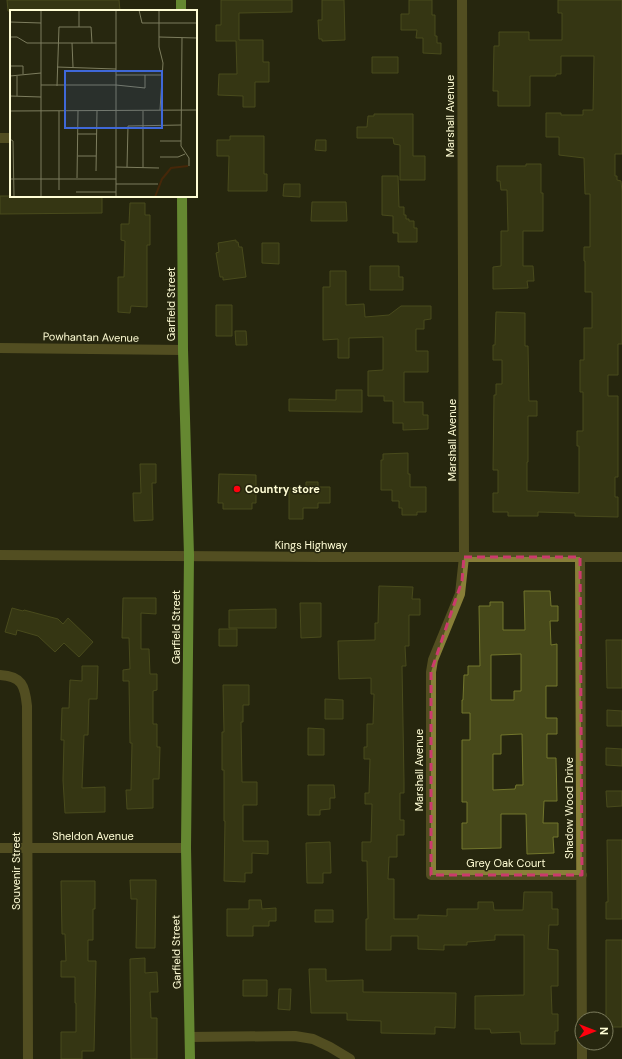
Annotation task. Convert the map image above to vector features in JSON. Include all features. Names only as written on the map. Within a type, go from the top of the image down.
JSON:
[{"type":"main road","points":[[181,0],[182,10]]},
{"type":"main road","name":"Garfield Street","points":[[182,197],[183,350],[189,555],[186,848],[190,1059]]},
{"type":"street","name":"Marshall Avenue","points":[[431,875],[431,672],[434,660],[460,594],[464,557],[462,0]]},
{"type":"street","name":"Powhantan Avenue","points":[[0,348],[183,350]]},
{"type":"street","name":"Kings Highway","points":[[0,555],[622,557]]},
{"type":"street","name":"Shadow Wood Drive","points":[[580,557],[582,1059]]},
{"type":"street","name":"Souvenir Street","points":[[0,675],[14,677],[21,684],[26,693],[27,706],[28,1059]]},
{"type":"street","name":"Sheldon Avenue","points":[[0,848],[186,848]]},
{"type":"street","name":"Grey Oak Court","points":[[431,875],[582,875]]},
{"type":"street","points":[[190,1037],[295,1036],[313,1039],[350,1059]]},
{"type":"highlighted area","points":[[464,557],[580,557],[582,875],[431,875],[431,672],[462,581]]},
{"type":"building","points":[[7,0],[119,0],[120,10],[10,10],[8,11]]},
{"type":"building","points":[[221,0],[292,0],[292,12],[239,13],[239,40],[263,40],[263,62],[269,62],[269,82],[255,82],[255,107],[243,107],[243,96],[218,95],[219,74],[237,74],[236,41],[216,41],[216,25],[221,25]]},
{"type":"building","points":[[322,0],[344,0],[345,40],[322,41],[322,39],[319,39],[318,20],[322,20]]},
{"type":"building","points":[[409,0],[432,0],[432,15],[435,15],[435,36],[437,36],[437,43],[441,43],[441,54],[423,53],[423,38],[416,38],[417,30],[401,30],[401,14],[409,14]]},
{"type":"building","points":[[558,0],[622,0],[622,154],[615,154],[615,176],[617,176],[617,180],[621,181],[622,192],[622,344],[618,344],[618,375],[608,375],[608,396],[618,396],[618,477],[615,477],[615,497],[618,497],[618,517],[575,516],[575,513],[538,512],[538,516],[508,516],[508,512],[493,512],[493,493],[498,493],[498,470],[493,470],[494,395],[496,395],[496,384],[502,384],[502,360],[493,360],[496,312],[525,313],[525,346],[528,346],[529,401],[537,401],[537,416],[528,416],[527,491],[579,493],[579,446],[577,446],[577,431],[583,431],[583,392],[580,392],[580,360],[584,360],[584,328],[592,328],[592,292],[585,292],[584,261],[584,247],[590,247],[590,194],[585,194],[584,158],[559,155],[559,137],[546,137],[546,113],[583,115],[583,110],[593,110],[594,56],[561,56],[561,74],[556,74],[556,76],[530,76],[530,106],[498,106],[498,91],[493,91],[494,46],[499,46],[499,32],[529,32],[529,40],[562,40],[562,13],[558,13]]},
{"type":"building","points":[[372,57],[398,57],[398,73],[372,73]]},
{"type":"building","points":[[374,114],[413,114],[413,156],[425,156],[425,180],[400,180],[400,145],[394,144],[393,138],[357,138],[357,127],[367,127],[368,116],[374,116]]},
{"type":"building","points":[[230,136],[264,136],[264,174],[267,174],[267,191],[228,191],[229,156],[217,156],[217,140],[230,140]]},
{"type":"building","points":[[316,140],[326,140],[326,151],[315,150]]},
{"type":"building","points":[[526,164],[541,164],[541,193],[543,193],[543,231],[523,231],[523,266],[533,266],[534,281],[527,281],[528,288],[493,289],[493,267],[501,266],[501,231],[508,231],[507,190],[501,190],[500,181],[497,181],[497,166],[526,166]]},
{"type":"building","points":[[382,176],[398,176],[399,207],[404,207],[404,215],[406,215],[406,219],[409,219],[409,221],[414,221],[414,228],[417,228],[417,242],[398,242],[398,233],[393,233],[393,216],[382,215]]},
{"type":"building","points":[[284,184],[300,184],[300,197],[283,196]]},
{"type":"building","points":[[0,196],[102,197],[102,213],[0,214]]},
{"type":"building","points":[[312,202],[346,202],[347,221],[311,221]]},
{"type":"building","points":[[130,203],[145,203],[145,215],[150,215],[150,245],[147,245],[147,307],[131,306],[130,313],[118,312],[118,277],[124,277],[125,241],[121,240],[121,224],[129,224]]},
{"type":"building","points":[[236,240],[239,247],[242,247],[246,277],[223,280],[223,277],[220,277],[216,253],[219,252],[218,243]]},
{"type":"building","points":[[262,243],[279,243],[279,264],[262,263]]},
{"type":"building","points":[[370,266],[399,266],[399,277],[403,277],[403,290],[370,290]]},
{"type":"building","points":[[330,271],[346,271],[346,305],[364,304],[365,317],[389,315],[401,306],[431,306],[431,319],[424,320],[424,329],[416,329],[416,351],[428,351],[428,372],[404,372],[404,402],[423,402],[423,415],[428,415],[428,429],[403,430],[403,423],[393,423],[393,401],[384,401],[384,396],[368,396],[368,371],[383,370],[383,337],[349,338],[349,358],[338,358],[338,339],[323,340],[323,287],[330,287]]},
{"type":"building","points":[[216,305],[232,305],[232,336],[216,336]]},
{"type":"building","points":[[235,331],[246,331],[247,345],[236,345]]},
{"type":"building","points":[[336,390],[362,390],[362,412],[289,411],[289,399],[336,400]]},
{"type":"building","points":[[408,453],[408,474],[410,474],[410,487],[426,487],[426,512],[417,512],[417,515],[402,515],[402,508],[399,508],[399,501],[392,501],[392,490],[381,490],[381,460],[383,460],[383,454]]},
{"type":"building","points":[[140,464],[156,464],[156,483],[152,483],[153,520],[134,521],[133,493],[141,493]]},
{"type":"building","name":"Country store","points":[[219,474],[256,475],[256,503],[252,503],[252,509],[223,509],[223,503],[218,503]]},
{"type":"building","points":[[306,482],[318,482],[318,487],[330,487],[330,503],[318,503],[318,508],[303,508],[303,519],[289,519],[289,488],[306,488]]},
{"type":"building","points":[[379,586],[413,587],[412,599],[420,599],[420,615],[409,615],[409,646],[405,646],[406,666],[402,666],[404,793],[400,793],[400,820],[404,820],[404,835],[397,835],[397,857],[389,857],[388,879],[394,879],[394,919],[418,919],[418,915],[447,916],[447,909],[478,909],[478,902],[493,902],[494,910],[523,910],[524,892],[552,892],[552,909],[558,909],[558,925],[549,925],[548,949],[558,950],[558,986],[551,986],[552,1014],[558,1014],[558,1031],[555,1031],[555,1044],[521,1044],[520,1032],[491,1033],[490,1029],[475,1029],[475,996],[524,995],[524,935],[495,935],[495,940],[467,942],[467,945],[444,945],[444,950],[418,949],[418,936],[391,936],[391,950],[366,950],[366,919],[368,919],[367,861],[362,861],[362,842],[371,842],[372,804],[365,804],[365,793],[369,793],[370,759],[364,759],[364,747],[367,747],[367,724],[373,724],[374,694],[371,694],[371,678],[339,679],[338,641],[375,640],[375,623],[378,623]]},
{"type":"building","points":[[524,591],[550,591],[551,606],[558,606],[558,621],[550,621],[551,645],[557,644],[557,686],[546,686],[546,718],[557,718],[557,734],[547,734],[547,758],[556,758],[557,801],[544,801],[543,823],[558,823],[558,837],[553,837],[554,853],[527,854],[526,814],[501,814],[501,848],[462,849],[462,823],[467,823],[467,802],[462,802],[462,740],[470,740],[470,713],[462,713],[462,700],[464,675],[468,675],[468,666],[480,666],[479,606],[490,606],[490,602],[503,602],[503,630],[525,630]],"holes":[[[521,654],[521,691],[514,691],[514,700],[491,700],[491,655]],[[522,734],[523,785],[516,785],[515,789],[493,790],[493,754],[501,754],[501,735]]]},
{"type":"building","points":[[123,598],[156,598],[156,614],[141,613],[141,649],[149,649],[150,674],[157,674],[157,690],[153,691],[153,724],[157,724],[157,747],[160,747],[159,779],[153,779],[153,808],[127,809],[126,790],[131,790],[132,743],[130,743],[129,681],[123,681],[123,670],[130,669],[129,638],[122,638]]},
{"type":"building","points":[[300,603],[321,603],[321,637],[301,638]]},
{"type":"building","points":[[12,608],[58,619],[63,624],[68,618],[93,642],[79,657],[64,643],[55,652],[38,636],[17,630],[16,635],[5,632]]},
{"type":"building","points":[[276,609],[276,628],[229,628],[229,610]]},
{"type":"building","points":[[219,629],[237,629],[237,646],[219,646]]},
{"type":"building","points":[[606,640],[622,640],[622,688],[607,688]]},
{"type":"building","points":[[82,666],[98,666],[97,699],[89,699],[88,735],[84,735],[82,788],[105,787],[105,812],[65,813],[63,780],[64,740],[61,740],[62,708],[69,708],[70,680],[82,681]]},
{"type":"building","points":[[223,685],[249,685],[249,705],[243,705],[243,722],[241,722],[242,782],[257,782],[257,805],[243,805],[243,841],[268,841],[268,854],[252,853],[252,873],[245,873],[245,882],[224,881],[225,821],[224,770],[222,770],[222,732],[224,732]]},
{"type":"building","points":[[325,699],[343,700],[343,719],[325,719]]},
{"type":"building","points":[[607,710],[622,711],[622,726],[607,726]]},
{"type":"building","points":[[308,728],[324,729],[324,755],[308,755]]},
{"type":"building","points":[[606,748],[622,749],[622,766],[606,765]]},
{"type":"building","points":[[308,785],[334,785],[335,798],[330,798],[330,809],[320,810],[320,815],[308,815]]},
{"type":"building","points":[[606,791],[622,791],[622,806],[607,807]]},
{"type":"building","points":[[607,840],[622,840],[622,919],[606,919],[606,902],[608,902]]},
{"type":"building","points":[[330,842],[331,873],[323,873],[323,883],[307,883],[306,843]]},
{"type":"building","points":[[130,880],[156,880],[155,948],[136,948],[137,899],[131,899]]},
{"type":"building","points":[[61,881],[95,881],[93,940],[88,940],[88,961],[96,961],[94,1051],[82,1051],[82,1059],[61,1059],[61,1032],[76,1032],[76,1003],[75,977],[61,977],[61,961],[66,961],[65,934],[62,934]]},
{"type":"building","points":[[249,900],[261,900],[262,909],[276,908],[276,921],[269,921],[269,926],[253,926],[253,936],[227,936],[227,909],[249,909]]},
{"type":"building","points":[[315,910],[333,910],[333,922],[315,922]]},
{"type":"building","points":[[606,940],[622,940],[622,1027],[614,1027],[614,1011],[606,1011]]},
{"type":"building","points":[[145,958],[145,973],[157,972],[158,992],[150,992],[151,1018],[157,1018],[157,1059],[131,1059],[130,959]]},
{"type":"building","points":[[309,969],[326,969],[326,981],[363,980],[363,992],[456,993],[455,1028],[435,1027],[435,1034],[381,1033],[381,1021],[347,1020],[347,1013],[311,1013]]},
{"type":"building","points":[[243,980],[267,980],[267,996],[243,996]]},
{"type":"building","points":[[279,989],[291,989],[290,1010],[278,1009]]},
{"type":"place","name":"Country store","points":[[237,489]]}]
